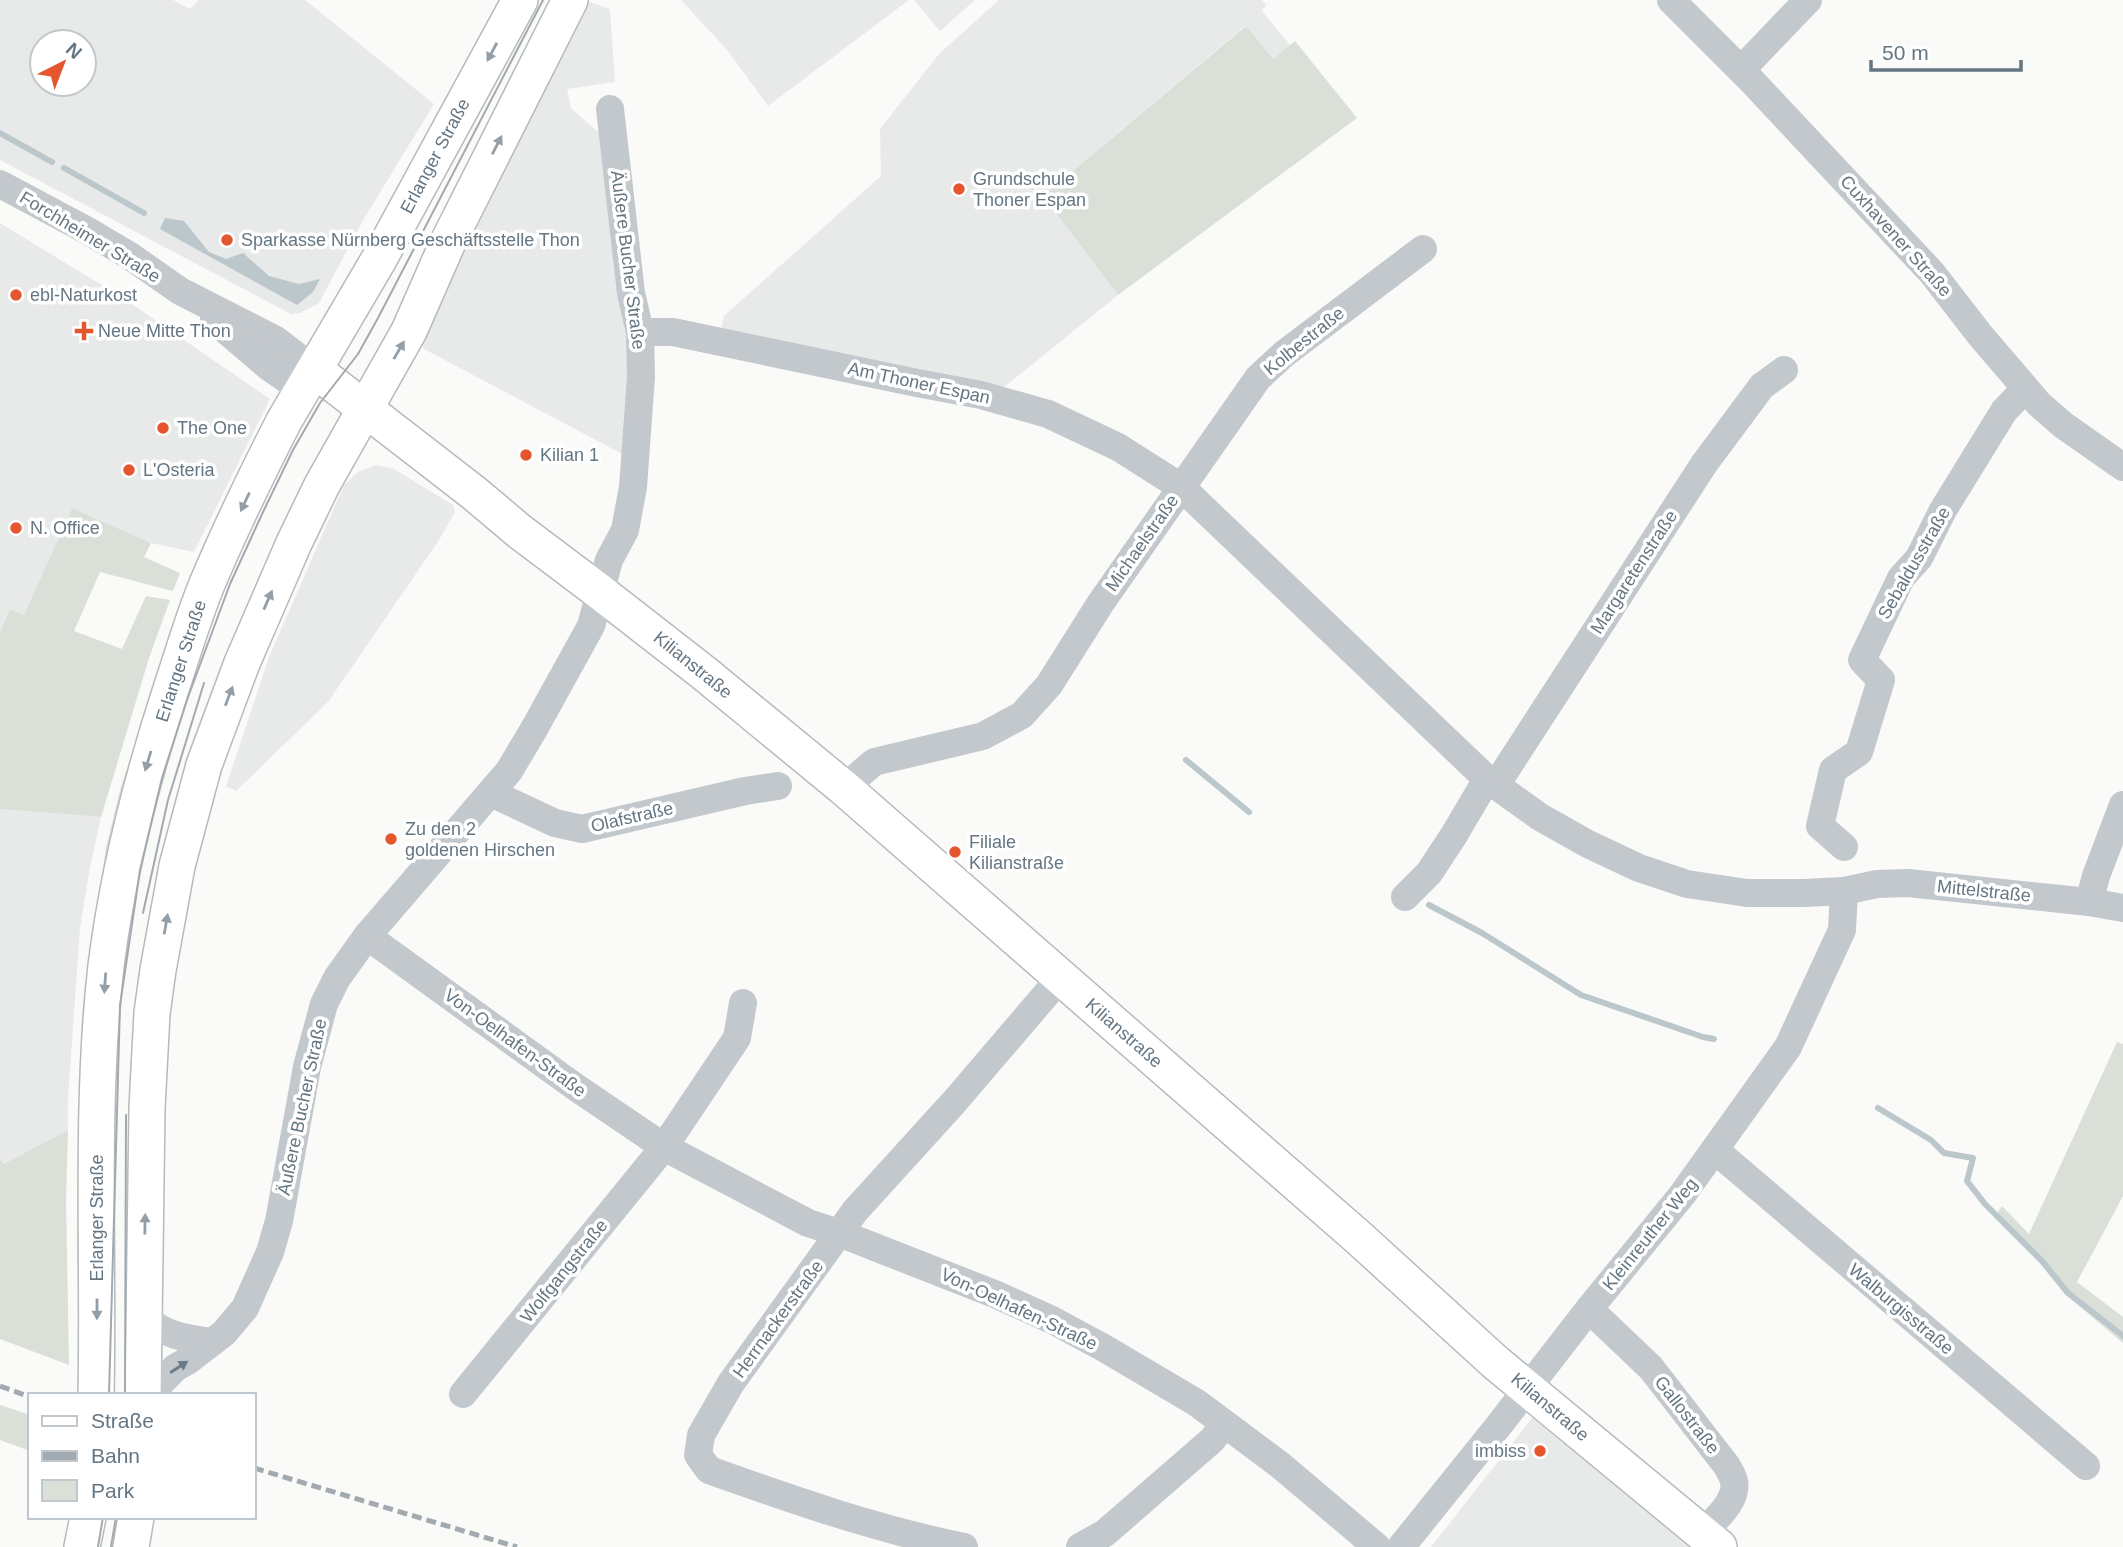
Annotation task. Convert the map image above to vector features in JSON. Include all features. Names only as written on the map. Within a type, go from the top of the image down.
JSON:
[{"type":"main road","name":"Erlanger Straße","points":[[96,1393],[97,1134],[106,966],[125,848],[149,756],[207,584],[275,440],[378,261],[520,0]]},
{"type":"main road","points":[[143,1393],[149,1058],[158,970],[177,866],[204,765],[242,663],[299,533],[359,417],[410,331],[452,233],[570,0]]},
{"type":"main road","name":"Kilianstraße","points":[[309,380],[470,504],[519,531],[600,592],[844,788],[1359,1238],[1496,1362],[1711,1540]]},
{"type":"main road","points":[[82,1547],[88,1519]]},
{"type":"main road","points":[[131,1547],[136,1519]]},
{"type":"street","name":"Cuxhavener Straße","points":[[1671,0],[1741,70],[1932,273],[2025,388],[2063,425],[2123,467]]},
{"type":"street","points":[[1741,70],[1808,0]]},
{"type":"street","name":"Äußere Bucher Straße","points":[[151,1393],[175,1368],[224,1333],[240,1315],[270,1252],[279,1221],[307,1067],[324,1004],[337,978],[367,936],[509,771],[591,626],[609,560],[625,530],[635,476],[641,377],[640,332],[631,293],[610,109]]},
{"type":"street","name":"Forchheimer Straße","points":[[0,184],[88,231],[180,291],[269,367],[309,380]]},
{"type":"street","name":"Kolbestraße","points":[[1181,487],[1258,378],[1284,354],[1423,249]]},
{"type":"street","name":"Am Thoner Espan","points":[[640,332],[673,332],[981,394],[1048,414],[1118,447],[1181,487]]},
{"type":"street","name":"Margaretenstraße","points":[[1491,782],[1703,464],[1762,386],[1784,370]]},
{"type":"street","name":"Sebaldusstraße","points":[[1844,847],[1820,826],[1833,770],[1858,752],[1881,680],[1862,660],[1901,578],[1919,558],[1943,510],[2004,411],[2025,388]]},
{"type":"street","name":"Michaelstraße","points":[[844,788],[874,762],[982,736],[1022,715],[1049,685],[1100,604],[1181,487],[1491,782],[1540,817],[1639,868],[1687,884],[1747,893],[1844,891]]},
{"type":"street","points":[[1405,897],[1429,873],[1491,782]]},
{"type":"street","name":"Olafstraße","points":[[491,793],[555,823],[582,829],[745,791],[778,786]]},
{"type":"street","points":[[2089,902],[2123,805]]},
{"type":"street","name":"Mittelstraße","points":[[1844,891],[1877,884],[1908,883],[2123,908]]},
{"type":"street","name":"Kleinreuther Weg","points":[[1401,1547],[1682,1195],[1788,1047],[1842,930],[1844,891]]},
{"type":"street","name":"Von-Oelhafen-Straße","points":[[367,936],[574,1086],[664,1147],[808,1223],[997,1295],[1052,1320],[1196,1403],[1280,1465],[1377,1547]]},
{"type":"street","name":"Herrnackerstraße","points":[[964,1547],[915,1537],[824,1511],[709,1470],[698,1455],[701,1435],[732,1383],[855,1211],[955,1101],[1061,977]]},
{"type":"street","points":[[664,1147],[737,1038],[743,1003]]},
{"type":"street","name":"Wolfgangstraße","points":[[463,1394],[664,1147]]},
{"type":"street","name":"Walburgisstraße","points":[[1716,1151],[2086,1466]]},
{"type":"street","name":"Gallostraße","points":[[1589,1309],[1651,1368],[1727,1465],[1734,1480],[1734,1494],[1711,1540]]},
{"type":"street","points":[[144,1317],[171,1335],[212,1342]]},
{"type":"street","points":[[1080,1547],[1105,1533],[1212,1440],[1225,1424]]},
{"type":"shaded area","points":[[0,0],[173,0],[190,9],[199,0],[305,0],[434,104],[365,217],[319,303],[300,313],[291,314],[0,160]]},
{"type":"shaded area","points":[[584,0],[610,9],[615,82],[567,89],[571,108],[600,134],[630,363],[628,457],[424,349],[416,333]]},
{"type":"shaded area","points":[[681,0],[909,0],[768,106],[728,51]]},
{"type":"shaded area","points":[[914,0],[975,0],[940,31]]},
{"type":"shaded area","name":"Grundschule Thoner Espan","points":[[999,0],[1262,0],[1266,5],[1262,11],[1290,45],[1273,59],[1245,26],[1043,196],[1118,295],[1003,388],[721,331],[724,316],[881,176],[880,129],[939,54]]},
{"type":"shaded area","points":[[165,218],[184,221],[209,252],[226,259],[243,253],[269,276],[299,284],[320,279],[313,292],[297,305],[160,229]]},
{"type":"shaded area","points":[[0,223],[123,298],[270,399],[194,552],[151,543],[72,508],[24,615],[10,609],[0,630]]},
{"type":"shaded area","points":[[376,465],[394,469],[453,505],[455,512],[439,540],[328,702],[236,791],[226,786],[269,657],[344,485],[358,472]]},
{"type":"shaded area","points":[[0,809],[101,817],[80,928],[68,1130],[2,1164],[0,1159]]},
{"type":"shaded area","points":[[1536,1413],[1690,1547],[1431,1547]]},
{"type":"green space","points":[[1246,26],[1273,59],[1295,41],[1357,118],[1118,295],[1043,196]]},
{"type":"green space","points":[[72,508],[151,543],[144,557],[180,573],[173,591],[100,572],[74,631],[122,649],[146,596],[170,600],[149,658],[101,817],[0,809],[0,631],[10,609],[24,615]]},
{"type":"green space","points":[[165,653],[150,710],[84,1297],[77,1263],[77,1236],[82,1015],[87,970],[106,848],[120,790]]},
{"type":"green space","points":[[2117,1042],[2123,1044],[2123,1196],[2077,1282],[2123,1317],[2123,1343],[2065,1294],[2041,1263],[1995,1216],[2002,1206],[2029,1234]]},
{"type":"green space","points":[[68,1130],[66,1201],[69,1365],[0,1339],[0,1159],[3,1164]]},
{"type":"green space","points":[[0,1405],[28,1414],[28,1450],[0,1440]]},
{"type":"waterway","points":[[0,133],[52,162]]},
{"type":"waterway","points":[[64,168],[144,213]]},
{"type":"waterway","points":[[1186,760],[1249,812]]},
{"type":"waterway","points":[[1429,905],[1482,933],[1581,995],[1714,1039]]},
{"type":"waterway","points":[[1878,1108],[1931,1140],[1944,1153],[1973,1158],[1967,1181],[1985,1204],[2042,1261],[2068,1293],[2123,1336]]},
{"type":"tram line","points":[[109,1393],[120,1005],[140,870],[162,778],[188,697],[230,584],[293,450],[320,403],[358,354],[543,0]]},
{"type":"tram line","points":[[143,913],[168,800],[204,683]]},
{"type":"tram line","points":[[125,1393],[126,1115]]},
{"type":"tram line","points":[[98,1547],[103,1519]]},
{"type":"tram line","points":[[111,1547],[116,1519]]},
{"type":"railway","points":[[0,1386],[28,1396]]},
{"type":"railway","points":[[256,1469],[517,1547]]},
{"type":"place","name":"Grundschule Thoner Espan","points":[[959,189]]},
{"type":"place","name":"Sparkasse Nürnberg Geschäftsstelle Thon","points":[[227,240]]},
{"type":"place","name":"ebl-Naturkost","points":[[16,295]]},
{"type":"place","name":"Neue Mitte Thon","points":[[84,331]]},
{"type":"place","name":"The One","points":[[163,428]]},
{"type":"place","name":"Kilian 1","points":[[526,455]]},
{"type":"place","name":"L'Osteria","points":[[129,470]]},
{"type":"place","name":"N. Office","points":[[16,528]]},
{"type":"place","name":"Zu den 2 goldenen Hirschen","points":[[391,839]]},
{"type":"place","name":"Filiale Kilianstraße","points":[[955,852]]},
{"type":"place","name":"imbiss","points":[[1540,1451]]}]
